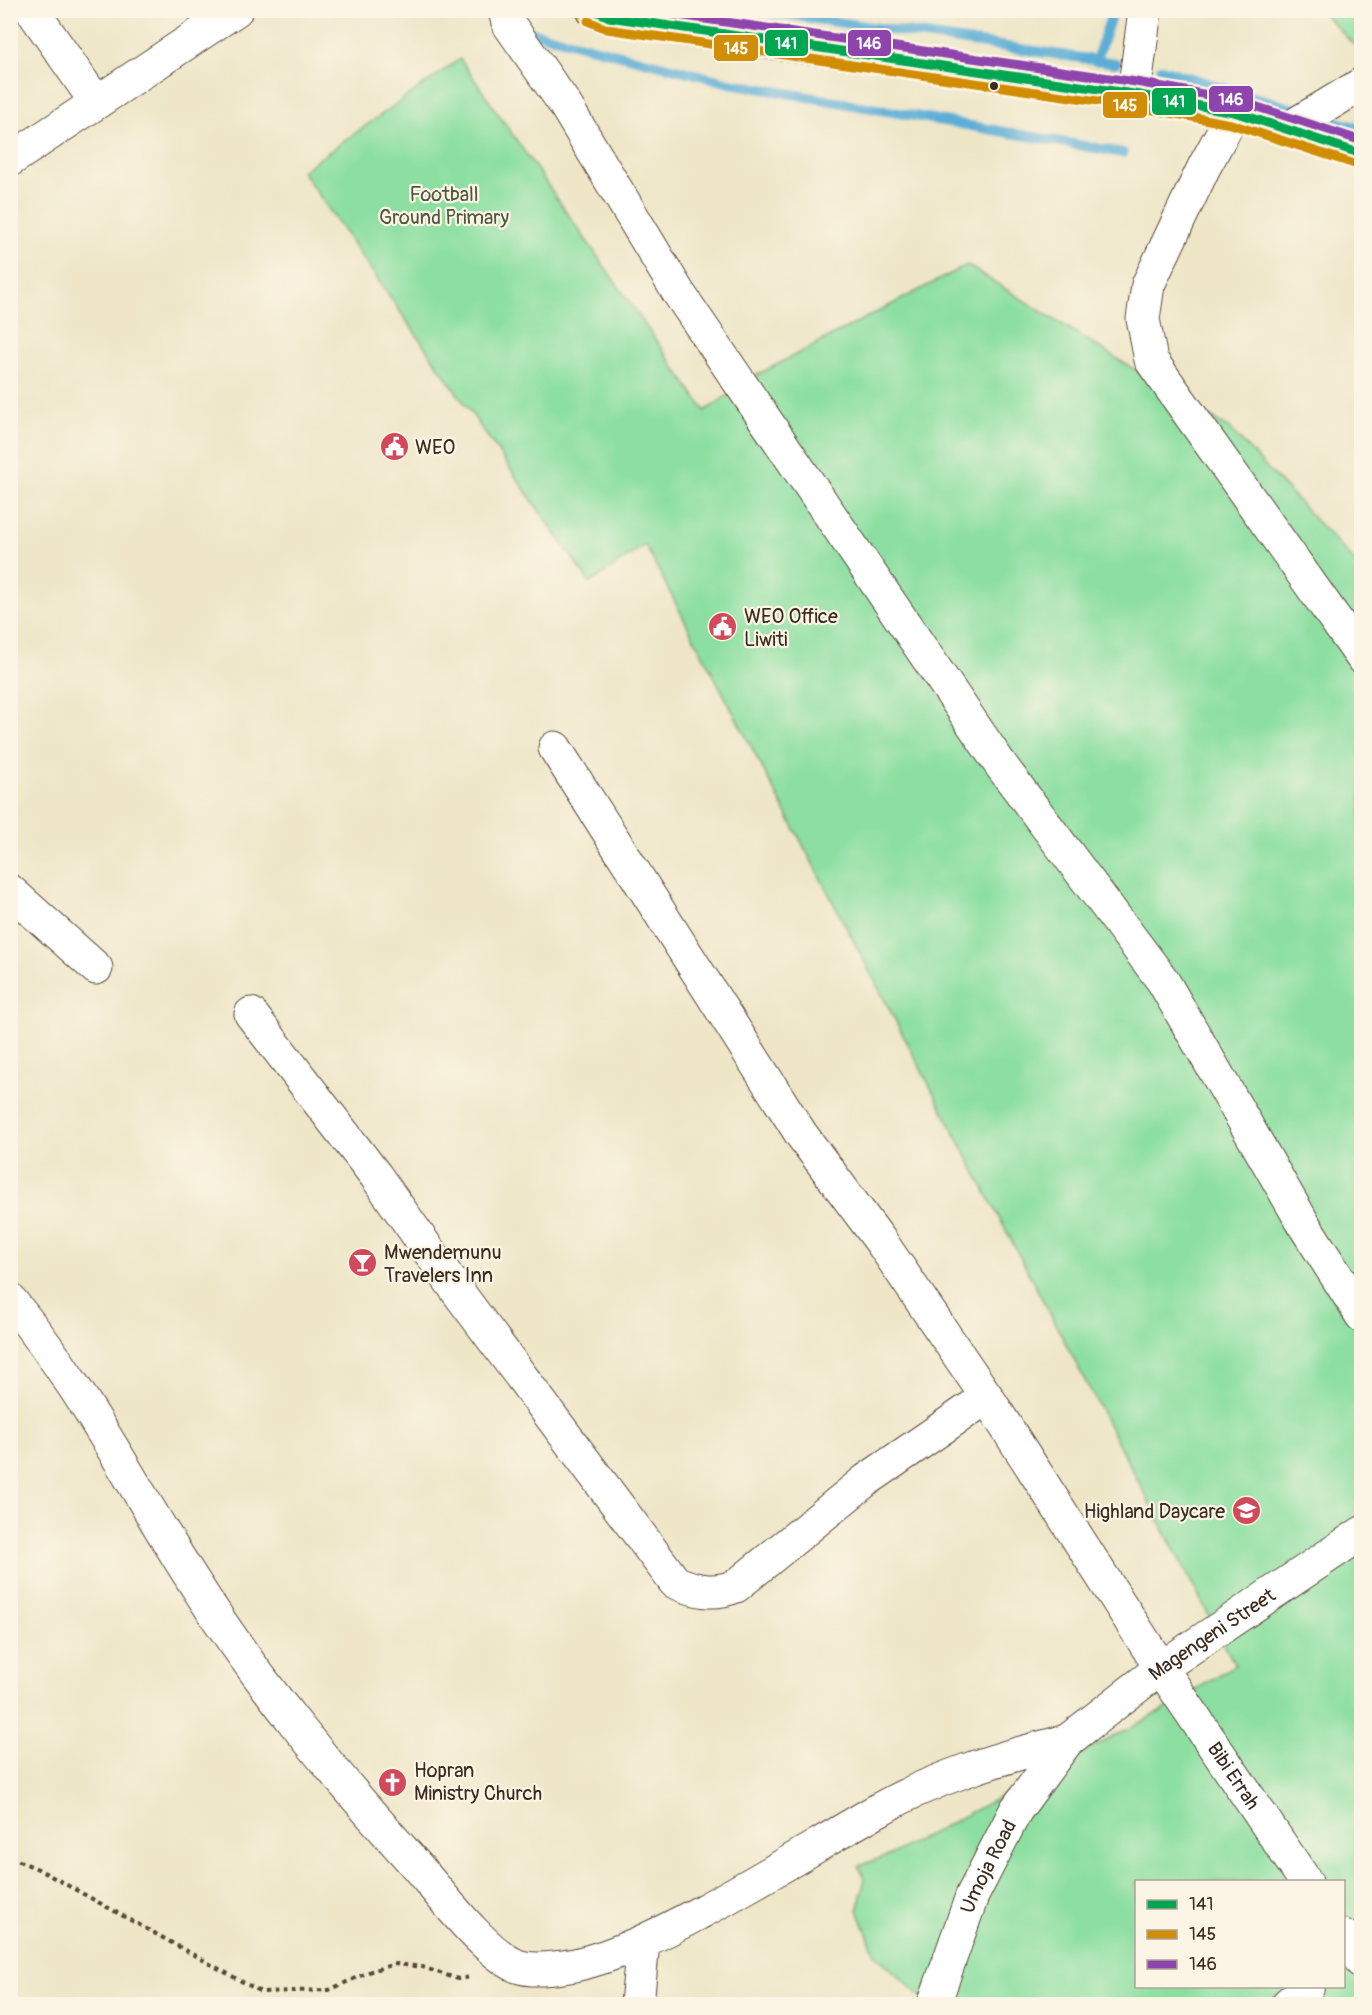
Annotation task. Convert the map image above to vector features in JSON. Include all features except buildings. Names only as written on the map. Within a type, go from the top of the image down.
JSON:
[{"type":"main road","points":[[593,10],[609,17],[734,37],[1134,94],[1234,112],[1362,154]]},
{"type":"street","points":[[32,10],[96,102]]},
{"type":"street","points":[[10,160],[236,10]]},
{"type":"street","points":[[505,10],[508,23],[564,103],[678,292],[1000,764],[1162,981],[1306,1228],[1362,1316]]},
{"type":"street","points":[[1134,94],[1145,10]]},
{"type":"street","points":[[1286,129],[1362,84]]},
{"type":"street","points":[[1234,112],[1204,167],[1148,285],[1143,319],[1151,360],[1362,657]]},
{"type":"street","name":"Bibi Errah","points":[[555,748],[801,1134],[882,1243],[987,1397],[1161,1668],[1305,1880]]},
{"type":"street","points":[[10,891],[96,968]]},
{"type":"street","points":[[251,1014],[376,1176],[458,1292],[675,1582],[691,1589],[709,1592],[736,1586],[865,1481],[987,1397]]},
{"type":"street","points":[[10,1300],[46,1342],[194,1583],[287,1715],[343,1784],[461,1917],[496,1952],[519,1967],[541,1969],[576,1965],[643,1943],[782,1868],[874,1812],[949,1776],[1000,1758],[1067,1741]]},
{"type":"street","name":"Magengeni Street","points":[[1067,1741],[1161,1668],[1362,1533]]},
{"type":"street","name":"Umoja Road","points":[[934,2004],[972,1896],[1016,1810],[1067,1741]]},
{"type":"street","points":[[637,2004],[643,1943]]},
{"type":"street","points":[[1288,2004],[1306,1988]]},
{"type":"path","points":[[10,1857],[38,1869],[261,1992],[329,1990],[371,1971],[395,1964],[423,1967],[458,1979],[519,1967]]},
{"type":"green space","points":[[1321,11],[1361,11],[1361,52]]},
{"type":"green space","name":"Football Ground Primary","points":[[460,59],[705,411],[757,375],[967,265],[1230,429],[1361,568],[1361,2004],[929,2004],[875,1954],[858,1910],[865,1878],[858,1866],[890,1855],[1164,1710],[1235,1665],[645,545],[590,583],[302,171]]},
{"type":"waterway","points":[[482,10],[487,14]]},
{"type":"waterway","points":[[755,10],[1116,63]]},
{"type":"waterway","points":[[1096,61],[1113,10]]},
{"type":"waterway","points":[[527,31],[730,83],[1123,153]]},
{"type":"waterway","points":[[1161,69],[1304,112]]},
{"type":"waterway","points":[[1322,117],[1362,129]]},
{"type":"transit line","name":"141","points":[[594,10],[609,17],[1134,94],[1234,112],[1362,154]]},
{"type":"transit line","name":"146","points":[[644,10],[1136,82],[1236,100],[1362,141]]},
{"type":"transit line","name":"145","points":[[588,21],[607,29],[1132,106],[1231,124],[1358,165]]},
{"type":"place","name":"WEO","points":[[394,447]]},
{"type":"place","name":"WEO Office Liwiti","points":[[723,627]]},
{"type":"place","name":"Mwendemunu Travelers Inn","points":[[363,1263]]},
{"type":"place","name":"Highland Daycare","points":[[1246,1511]]},
{"type":"place","name":"Hopran Ministry Church","points":[[393,1782]]}]
